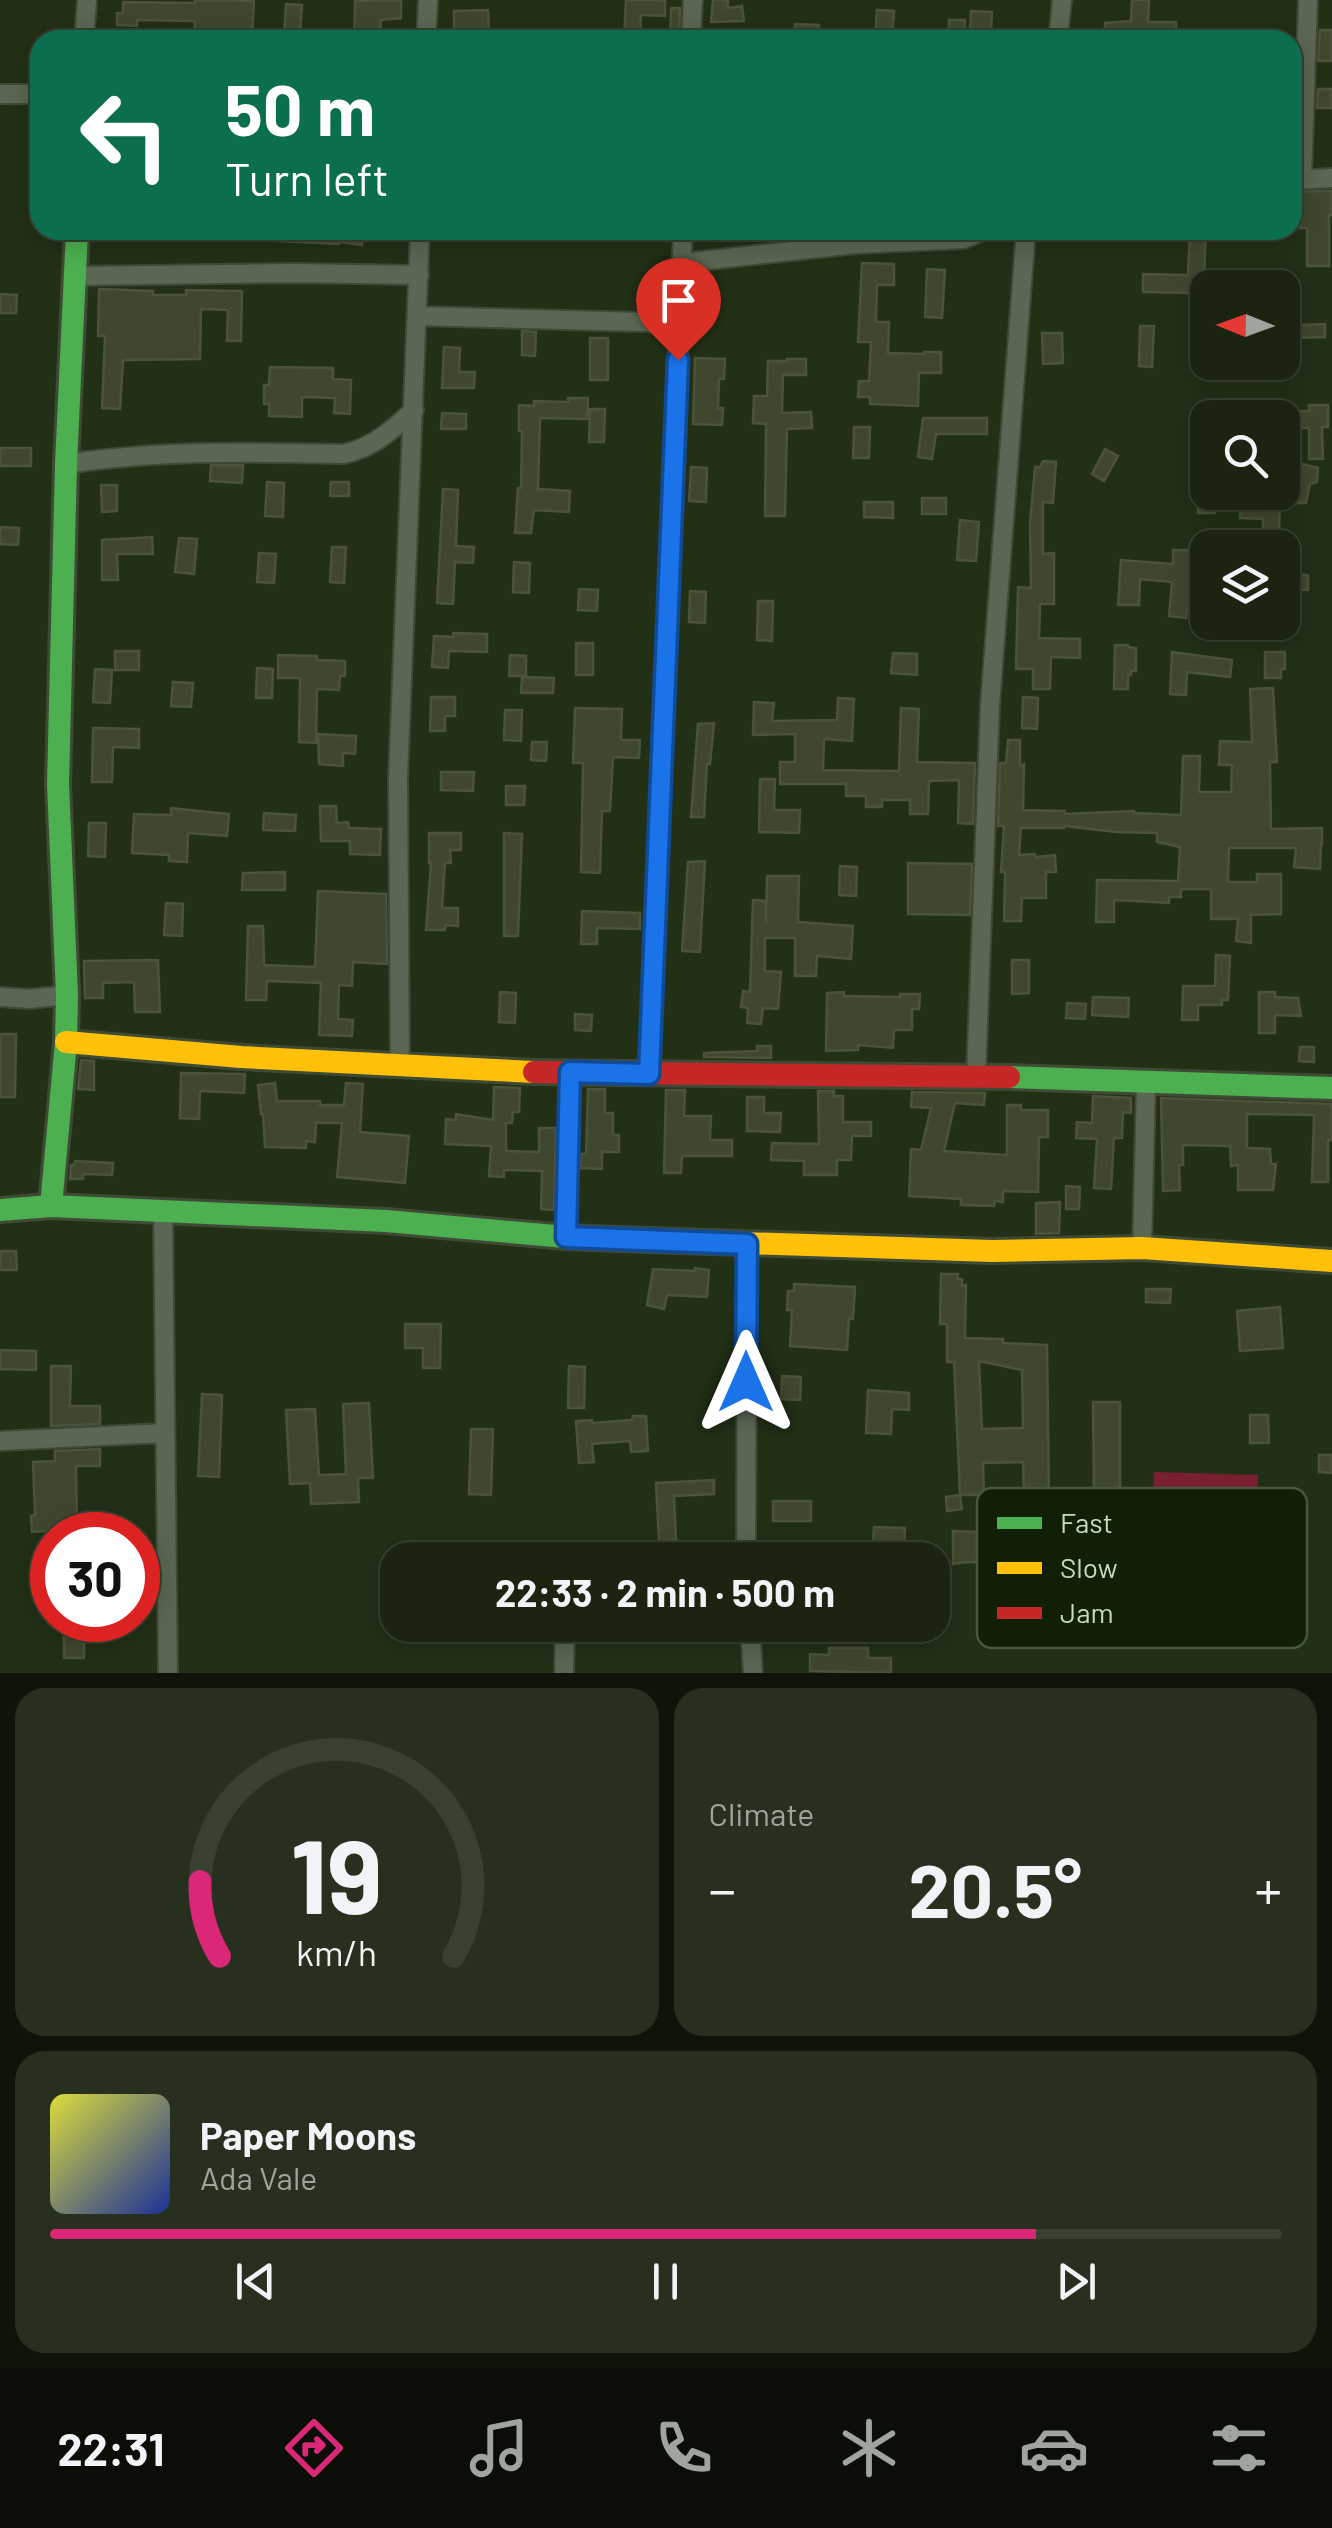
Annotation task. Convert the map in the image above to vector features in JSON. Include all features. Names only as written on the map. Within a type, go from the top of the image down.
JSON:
[{"type":"street","points":[[85,30],[87,0]]},
{"type":"street","points":[[426,30],[428,0]]},
{"type":"street","points":[[691,30],[692,0]]},
{"type":"street","points":[[1059,30],[1062,0]]},
{"type":"street","points":[[1302,98],[1308,0]]},
{"type":"street","points":[[0,94],[30,94]]},
{"type":"street","points":[[1302,180],[1332,178]]},
{"type":"street","points":[[51,1206],[66,1042],[58,784],[77,240]]},
{"type":"street","points":[[400,1067],[398,778],[420,240]]},
{"type":"street","points":[[649,1074],[683,240]]},
{"type":"street","points":[[682,263],[928,240]]},
{"type":"street","points":[[976,1076],[990,705],[1025,240]]},
{"type":"street","points":[[75,276],[419,275]]},
{"type":"street","points":[[418,316],[679,323]]},
{"type":"street","points":[[66,464],[124,456],[210,452],[344,454],[382,439],[414,410]]},
{"type":"street","points":[[0,997],[67,996]]},
{"type":"street","points":[[66,1042],[241,1057],[517,1072],[976,1076],[1332,1088]]},
{"type":"street","points":[[566,1237],[570,1072]]},
{"type":"street","points":[[1142,1248],[1146,1083]]},
{"type":"street","points":[[0,1210],[51,1206],[424,1223],[566,1237],[747,1244],[992,1251],[1142,1248],[1332,1260]]},
{"type":"street","points":[[163,1212],[168,1673]]},
{"type":"street","points":[[746,1542],[747,1244]]},
{"type":"street","points":[[0,1440],[164,1433]]},
{"type":"street","points":[[564,1673],[565,1642]]},
{"type":"street","points":[[751,1642],[753,1673]]},
{"type":"shaded area","points":[[1154,1472],[1258,1475],[1258,1488],[1154,1488]]},
{"type":"building","points":[[401,0],[401,18],[381,20],[380,30],[354,30],[355,1]]},
{"type":"building","points":[[626,0],[665,0],[665,16],[641,15],[640,30],[624,30]]},
{"type":"building","points":[[713,0],[728,0],[728,8],[742,6],[744,21],[711,22]]},
{"type":"building","points":[[1132,0],[1149,0],[1148,22],[1176,22],[1176,30],[1105,30],[1105,23],[1131,21]]},
{"type":"building","points":[[254,1],[253,30],[195,30],[195,21],[137,20],[137,26],[117,25],[117,13],[123,13],[123,2]]},
{"type":"building","points":[[286,4],[302,5],[300,30],[284,30]]},
{"type":"building","points":[[671,8],[680,8],[679,30],[670,30]]},
{"type":"building","points":[[488,10],[489,30],[454,30],[454,11]]},
{"type":"building","points":[[877,10],[894,11],[893,30],[876,30]]},
{"type":"building","points":[[971,11],[992,12],[991,29],[970,29]]},
{"type":"building","points":[[949,20],[965,20],[965,30],[948,30]]},
{"type":"building","points":[[795,24],[819,25],[819,30],[795,30]]},
{"type":"building","points":[[1320,30],[1332,30],[1332,61],[1318,61]]},
{"type":"building","points":[[1318,89],[1332,89],[1332,108],[1317,108]]},
{"type":"building","points":[[1332,191],[1329,266],[1307,266],[1302,192]]},
{"type":"building","points":[[362,240],[362,245],[339,242],[279,241]]},
{"type":"building","points":[[1190,240],[1206,240],[1204,270],[1190,270],[1190,293],[1143,292],[1143,274],[1188,275]]},
{"type":"building","points":[[862,263],[894,264],[894,285],[877,285],[876,322],[889,322],[888,353],[941,352],[941,373],[919,373],[918,406],[870,404],[870,397],[858,397],[859,381],[869,381],[871,342],[858,342]]},
{"type":"building","points":[[927,269],[945,270],[942,318],[925,317]]},
{"type":"building","points":[[99,289],[153,291],[153,295],[186,295],[186,290],[242,291],[241,341],[227,341],[228,310],[201,309],[200,359],[123,360],[120,409],[102,408],[105,336],[98,336]]},
{"type":"building","points":[[0,294],[17,295],[16,313],[0,313]]},
{"type":"building","points":[[1325,324],[1325,337],[1300,338],[1300,325]]},
{"type":"building","points":[[1140,326],[1154,326],[1152,367],[1139,366]]},
{"type":"building","points":[[522,331],[536,332],[535,356],[522,355]]},
{"type":"building","points":[[1042,333],[1062,333],[1063,363],[1043,364]]},
{"type":"building","points":[[590,338],[608,338],[608,380],[590,380]]},
{"type":"building","points":[[444,347],[460,348],[459,372],[475,372],[474,388],[442,388]]},
{"type":"building","points":[[695,358],[725,359],[724,379],[719,379],[722,425],[693,424]]},
{"type":"building","points":[[806,359],[806,375],[783,375],[782,413],[811,412],[812,428],[787,429],[785,516],[765,516],[766,424],[753,423],[754,396],[767,396],[768,361]]},
{"type":"building","points":[[270,367],[333,368],[333,379],[351,380],[350,414],[334,413],[335,398],[302,397],[302,417],[269,416],[269,404],[264,404],[264,385],[269,385]]},
{"type":"building","points":[[568,398],[588,398],[587,419],[540,418],[538,489],[570,491],[569,512],[534,510],[531,533],[515,533],[521,488],[519,405],[534,406],[534,401],[568,402]]},
{"type":"building","points":[[1309,405],[1328,405],[1328,427],[1322,427],[1323,459],[1309,459],[1309,428],[1300,428],[1300,411],[1309,411]]},
{"type":"building","points":[[590,409],[605,409],[604,442],[589,442]]},
{"type":"building","points":[[442,413],[466,414],[466,429],[441,429]]},
{"type":"building","points":[[923,418],[987,418],[987,434],[936,434],[932,459],[918,457]]},
{"type":"building","points":[[854,427],[870,427],[869,458],[853,458]]},
{"type":"building","points":[[0,448],[31,448],[31,466],[0,466]]},
{"type":"building","points":[[1105,449],[1118,456],[1104,481],[1092,474]]},
{"type":"building","points":[[1043,461],[1056,462],[1053,503],[1043,502],[1043,554],[1054,553],[1054,604],[1040,604],[1039,638],[1080,639],[1080,658],[1051,657],[1050,689],[1033,689],[1033,669],[1016,669],[1018,587],[1031,588],[1030,523],[1035,467]]},
{"type":"building","points":[[1300,464],[1318,468],[1317,482],[1310,484],[1306,503],[1300,503]]},
{"type":"building","points":[[211,465],[243,465],[242,483],[210,481]]},
{"type":"building","points":[[691,467],[707,468],[706,502],[689,501]]},
{"type":"building","points":[[267,482],[284,483],[283,517],[265,516]]},
{"type":"building","points":[[331,482],[349,482],[349,496],[330,496]]},
{"type":"building","points":[[101,485],[117,485],[117,511],[102,512]]},
{"type":"building","points":[[443,489],[458,490],[456,546],[474,547],[473,563],[455,562],[453,604],[437,603]]},
{"type":"building","points":[[922,498],[946,498],[946,514],[922,514]]},
{"type":"building","points":[[864,502],[893,502],[893,518],[864,517]]},
{"type":"building","points":[[1240,510],[1280,510],[1279,530],[1263,530],[1263,519],[1240,518]]},
{"type":"building","points":[[960,520],[979,522],[976,561],[957,560]]},
{"type":"building","points":[[0,527],[19,528],[18,545],[0,544]]},
{"type":"building","points":[[152,537],[153,554],[117,554],[118,580],[102,580],[102,540]]},
{"type":"building","points":[[179,538],[197,539],[194,574],[175,572]]},
{"type":"building","points":[[332,547],[346,547],[344,583],[330,582]]},
{"type":"building","points":[[1173,550],[1190,550],[1190,608],[1186,618],[1169,616],[1172,582],[1140,579],[1139,605],[1118,605],[1121,560],[1173,564]]},
{"type":"building","points":[[259,553],[276,554],[274,583],[257,582]]},
{"type":"building","points":[[514,562],[530,563],[529,593],[513,592]]},
{"type":"building","points":[[1300,575],[1308,575],[1308,590],[1300,590]]},
{"type":"building","points":[[579,589],[598,590],[597,611],[578,610]]},
{"type":"building","points":[[690,591],[706,592],[705,623],[689,622]]},
{"type":"building","points":[[758,601],[773,601],[772,641],[757,640]]},
{"type":"building","points":[[453,633],[487,634],[487,652],[449,651],[448,668],[432,667],[434,636],[453,637]]},
{"type":"building","points":[[576,643],[593,643],[593,675],[576,675]]},
{"type":"building","points":[[1115,645],[1136,648],[1136,671],[1128,675],[1128,689],[1114,689]]},
{"type":"building","points":[[115,651],[139,651],[139,670],[115,670]]},
{"type":"building","points":[[1172,652],[1232,660],[1230,677],[1187,672],[1186,695],[1170,694]]},
{"type":"building","points":[[1265,652],[1285,652],[1281,678],[1265,678]]},
{"type":"building","points":[[893,653],[917,654],[917,675],[891,673]]},
{"type":"building","points":[[278,655],[345,661],[345,676],[340,676],[339,690],[317,689],[316,743],[299,742],[300,678],[278,678]]},
{"type":"building","points":[[510,655],[526,656],[526,676],[509,676]]},
{"type":"building","points":[[257,668],[273,669],[272,698],[256,698]]},
{"type":"building","points":[[95,669],[112,670],[110,703],[93,702]]},
{"type":"building","points":[[522,677],[554,678],[553,693],[521,693]]},
{"type":"building","points":[[173,682],[193,683],[191,707],[171,706]]},
{"type":"building","points":[[1273,688],[1277,762],[1270,762],[1271,829],[1322,828],[1320,869],[1294,867],[1296,848],[1229,848],[1228,882],[1257,882],[1257,874],[1281,874],[1281,914],[1251,915],[1251,943],[1236,941],[1238,919],[1211,919],[1211,889],[1181,889],[1181,897],[1169,897],[1169,903],[1114,900],[1114,922],[1096,922],[1097,880],[1178,881],[1180,847],[1157,842],[1157,833],[1064,826],[1021,828],[1019,855],[1055,855],[1056,872],[1046,872],[1046,898],[1022,898],[1021,921],[1004,921],[1004,826],[998,826],[1000,763],[1006,763],[1008,740],[1020,740],[1023,810],[1181,815],[1183,756],[1200,756],[1199,792],[1231,792],[1232,765],[1219,765],[1220,741],[1252,742],[1250,689]]},
{"type":"building","points":[[431,697],[455,697],[455,716],[445,716],[445,731],[430,731]]},
{"type":"building","points":[[1023,697],[1038,698],[1037,729],[1022,728]]},
{"type":"building","points":[[838,698],[854,699],[852,741],[824,739],[823,770],[899,771],[901,708],[919,709],[917,762],[975,763],[973,824],[958,823],[959,780],[929,781],[928,814],[910,814],[910,800],[882,800],[882,807],[866,807],[866,796],[846,796],[846,784],[780,784],[780,762],[795,762],[795,734],[753,735],[754,702],[774,703],[772,721],[837,720]]},
{"type":"building","points":[[575,708],[622,709],[621,740],[640,740],[639,758],[613,757],[610,811],[602,811],[600,873],[581,872],[583,763],[573,763]]},
{"type":"building","points":[[505,710],[522,710],[521,741],[504,740]]},
{"type":"building","points":[[714,723],[704,817],[691,817],[698,724]]},
{"type":"building","points":[[93,728],[139,729],[139,748],[113,747],[112,782],[92,782]]},
{"type":"building","points":[[318,734],[356,736],[355,754],[343,753],[343,766],[319,764]]},
{"type":"building","points":[[532,742],[547,742],[546,761],[531,760]]},
{"type":"building","points":[[441,772],[474,772],[473,791],[441,790]]},
{"type":"building","points":[[760,779],[775,779],[774,810],[800,810],[799,833],[759,832]]},
{"type":"building","points":[[506,786],[525,786],[524,805],[506,805]]},
{"type":"building","points":[[320,806],[336,806],[337,823],[348,822],[349,828],[381,829],[380,855],[350,854],[350,841],[321,841]]},
{"type":"building","points":[[171,808],[229,814],[227,836],[188,833],[187,862],[169,861],[169,855],[132,853],[134,814],[171,815]]},
{"type":"building","points":[[264,813],[296,815],[295,831],[263,830]]},
{"type":"building","points":[[89,823],[106,823],[105,857],[88,856]]},
{"type":"building","points":[[429,833],[461,833],[461,850],[450,850],[451,863],[445,863],[442,908],[458,908],[458,926],[445,925],[445,930],[426,930]]},
{"type":"building","points":[[504,833],[522,834],[518,936],[504,936]]},
{"type":"building","points":[[705,861],[700,952],[682,951],[688,862]]},
{"type":"building","points":[[908,863],[972,864],[970,915],[908,914]]},
{"type":"building","points":[[840,866],[857,867],[856,896],[839,895]]},
{"type":"building","points":[[285,872],[285,890],[242,890],[243,873]]},
{"type":"building","points":[[767,876],[799,876],[798,922],[853,926],[851,959],[817,956],[816,976],[795,976],[795,938],[765,938],[765,971],[781,972],[778,1009],[763,1008],[761,1024],[747,1023],[748,1008],[741,1007],[743,991],[750,992],[753,900],[766,901],[766,923]]},
{"type":"building","points":[[318,891],[386,894],[387,964],[353,962],[352,986],[339,985],[338,1019],[353,1020],[352,1036],[319,1035],[321,983],[267,981],[266,1000],[246,1000],[248,926],[263,926],[264,965],[315,967]]},
{"type":"building","points":[[166,903],[183,904],[182,936],[164,935]]},
{"type":"building","points":[[582,911],[640,913],[640,929],[597,928],[597,944],[581,944]]},
{"type":"building","points":[[1216,955],[1230,956],[1228,1000],[1222,1000],[1222,1005],[1198,1005],[1198,1020],[1182,1020],[1183,986],[1215,986]]},
{"type":"building","points":[[158,960],[160,1012],[135,1012],[134,982],[103,983],[103,998],[85,998],[84,961]]},
{"type":"building","points":[[1012,960],[1029,960],[1029,993],[1012,994]]},
{"type":"building","points":[[500,992],[516,993],[515,1023],[499,1022]]},
{"type":"building","points":[[844,992],[844,996],[920,994],[919,1009],[912,1009],[912,1030],[894,1030],[893,1048],[858,1045],[858,1050],[826,1051],[827,993]]},
{"type":"building","points":[[1259,992],[1298,998],[1301,1016],[1275,1015],[1275,1033],[1259,1033]]},
{"type":"building","points":[[1093,997],[1129,998],[1128,1017],[1092,1015]]},
{"type":"building","points":[[1067,1003],[1086,1004],[1085,1019],[1066,1018]]},
{"type":"building","points":[[575,1014],[592,1015],[591,1031],[575,1030]]},
{"type":"building","points":[[0,1034],[16,1034],[15,1097],[0,1097]]},
{"type":"building","points":[[757,1046],[771,1046],[771,1058],[704,1057],[704,1053],[757,1051]]},
{"type":"building","points":[[1300,1047],[1314,1047],[1314,1062],[1299,1061]]},
{"type":"building","points":[[81,1060],[94,1061],[94,1090],[78,1089]]},
{"type":"building","points":[[181,1073],[245,1074],[244,1093],[200,1091],[199,1119],[180,1118]]},
{"type":"building","points":[[275,1083],[277,1101],[320,1101],[320,1105],[344,1105],[346,1083],[363,1084],[360,1132],[409,1136],[405,1183],[337,1177],[342,1123],[316,1123],[315,1142],[306,1141],[306,1148],[265,1147],[258,1085]]},
{"type":"building","points":[[494,1087],[520,1088],[519,1112],[513,1112],[512,1123],[506,1123],[506,1151],[539,1152],[539,1128],[556,1128],[554,1210],[541,1209],[542,1171],[504,1170],[504,1177],[489,1176],[491,1146],[445,1144],[446,1119],[456,1120],[456,1114],[493,1120]]},
{"type":"building","points":[[588,1089],[605,1089],[605,1113],[613,1113],[613,1135],[619,1135],[619,1152],[602,1152],[602,1169],[580,1168],[581,1154],[586,1154]]},
{"type":"building","points":[[666,1090],[685,1090],[684,1116],[711,1116],[710,1140],[732,1140],[732,1156],[682,1156],[681,1173],[664,1173]]},
{"type":"building","points":[[818,1091],[834,1091],[834,1096],[843,1096],[843,1122],[871,1122],[871,1136],[852,1136],[851,1160],[837,1160],[837,1175],[804,1175],[804,1161],[771,1160],[772,1143],[819,1144]]},
{"type":"building","points":[[912,1092],[985,1093],[984,1105],[955,1103],[944,1151],[1007,1155],[1007,1105],[1021,1105],[1021,1110],[1048,1110],[1048,1137],[1039,1137],[1038,1192],[1003,1191],[1003,1202],[995,1201],[994,1206],[961,1205],[961,1199],[909,1196],[911,1149],[921,1150],[931,1108],[911,1107]]},
{"type":"building","points":[[1093,1096],[1131,1098],[1131,1113],[1123,1112],[1122,1138],[1114,1138],[1111,1189],[1094,1188],[1097,1139],[1076,1138],[1077,1122],[1092,1123]]},
{"type":"building","points":[[747,1097],[764,1097],[764,1113],[781,1113],[780,1132],[747,1131]]},
{"type":"building","points":[[1161,1098],[1332,1104],[1328,1182],[1312,1182],[1314,1115],[1247,1114],[1247,1148],[1270,1149],[1271,1164],[1276,1164],[1273,1190],[1238,1190],[1238,1165],[1231,1166],[1230,1146],[1183,1145],[1180,1190],[1163,1191]]},
{"type":"building","points":[[75,1161],[113,1163],[112,1175],[83,1174],[83,1179],[70,1179]]},
{"type":"building","points":[[1066,1186],[1080,1187],[1079,1209],[1066,1209]]},
{"type":"building","points":[[1060,1202],[1059,1233],[1036,1234],[1036,1203]]},
{"type":"building","points":[[0,1251],[16,1251],[17,1270],[0,1270]]},
{"type":"building","points":[[653,1269],[709,1270],[707,1297],[667,1295],[664,1309],[647,1305]]},
{"type":"building","points":[[941,1274],[958,1274],[962,1286],[966,1285],[965,1338],[1047,1345],[1049,1488],[1024,1488],[1023,1462],[983,1463],[984,1488],[977,1488],[977,1495],[960,1495],[954,1362],[947,1362],[947,1324],[940,1324]],"holes":[[[979,1361],[1022,1370],[1023,1428],[982,1429]]]},
{"type":"building","points":[[794,1284],[855,1287],[847,1350],[790,1346],[792,1310],[787,1310],[788,1291],[794,1291]]},
{"type":"building","points":[[1146,1289],[1171,1289],[1170,1303],[1146,1302]]},
{"type":"building","points":[[1280,1307],[1283,1348],[1240,1351],[1237,1311]]},
{"type":"building","points":[[405,1324],[441,1324],[440,1368],[423,1368],[423,1348],[405,1348]]},
{"type":"building","points":[[0,1350],[36,1351],[36,1370],[0,1369]]},
{"type":"building","points":[[51,1366],[71,1366],[70,1406],[100,1406],[100,1424],[51,1426]]},
{"type":"building","points":[[569,1366],[585,1367],[584,1408],[568,1408]]},
{"type":"building","points":[[782,1376],[801,1377],[800,1400],[781,1399]]},
{"type":"building","points":[[868,1390],[909,1393],[909,1410],[892,1409],[891,1434],[866,1433]]},
{"type":"building","points":[[202,1394],[222,1395],[219,1477],[198,1476]]},
{"type":"building","points":[[1093,1402],[1120,1402],[1120,1488],[1094,1488]]},
{"type":"building","points":[[369,1403],[373,1478],[358,1478],[359,1502],[311,1504],[310,1483],[290,1484],[286,1410],[315,1409],[319,1475],[346,1474],[343,1404]]},
{"type":"building","points":[[1250,1415],[1268,1415],[1269,1443],[1250,1443]]},
{"type":"building","points":[[633,1416],[646,1416],[648,1451],[631,1452],[630,1441],[592,1444],[594,1462],[579,1463],[576,1421],[632,1420]]},
{"type":"building","points":[[471,1429],[493,1429],[491,1495],[469,1494]]},
{"type":"building","points":[[100,1449],[100,1466],[76,1466],[77,1512],[35,1512],[33,1462],[55,1461],[55,1451]]},
{"type":"building","points":[[1319,1455],[1332,1455],[1332,1473],[1319,1472]]},
{"type":"building","points":[[714,1480],[714,1494],[674,1496],[676,1540],[659,1541],[656,1483]]},
{"type":"building","points":[[960,1495],[962,1509],[947,1511],[946,1497]]},
{"type":"building","points":[[773,1501],[811,1501],[811,1521],[773,1521]]},
{"type":"building","points":[[874,1527],[905,1528],[904,1542],[873,1542]]},
{"type":"building","points":[[953,1531],[977,1532],[977,1562],[953,1564]]},
{"type":"building","points":[[64,1642],[84,1642],[84,1658],[64,1658]]},
{"type":"building","points":[[829,1648],[868,1648],[868,1658],[891,1658],[891,1673],[810,1671],[810,1654],[829,1655]]},
{"type":"traffic: fast","points":[[51,1206],[66,1042],[58,784],[77,240]]},
{"type":"traffic: fast","points":[[1009,1077],[1332,1088]]},
{"type":"traffic: fast","points":[[0,1210],[51,1206],[386,1221],[619,1239]]},
{"type":"traffic: slow","points":[[66,1042],[241,1057],[534,1072]]},
{"type":"traffic: slow","points":[[619,1239],[992,1251],[1142,1248],[1332,1261]]},
{"type":"traffic: jam","points":[[534,1072],[1009,1077]]},
{"type":"route","points":[[678,360],[649,1074],[570,1072],[566,1237],[747,1244],[746,1382]]}]
